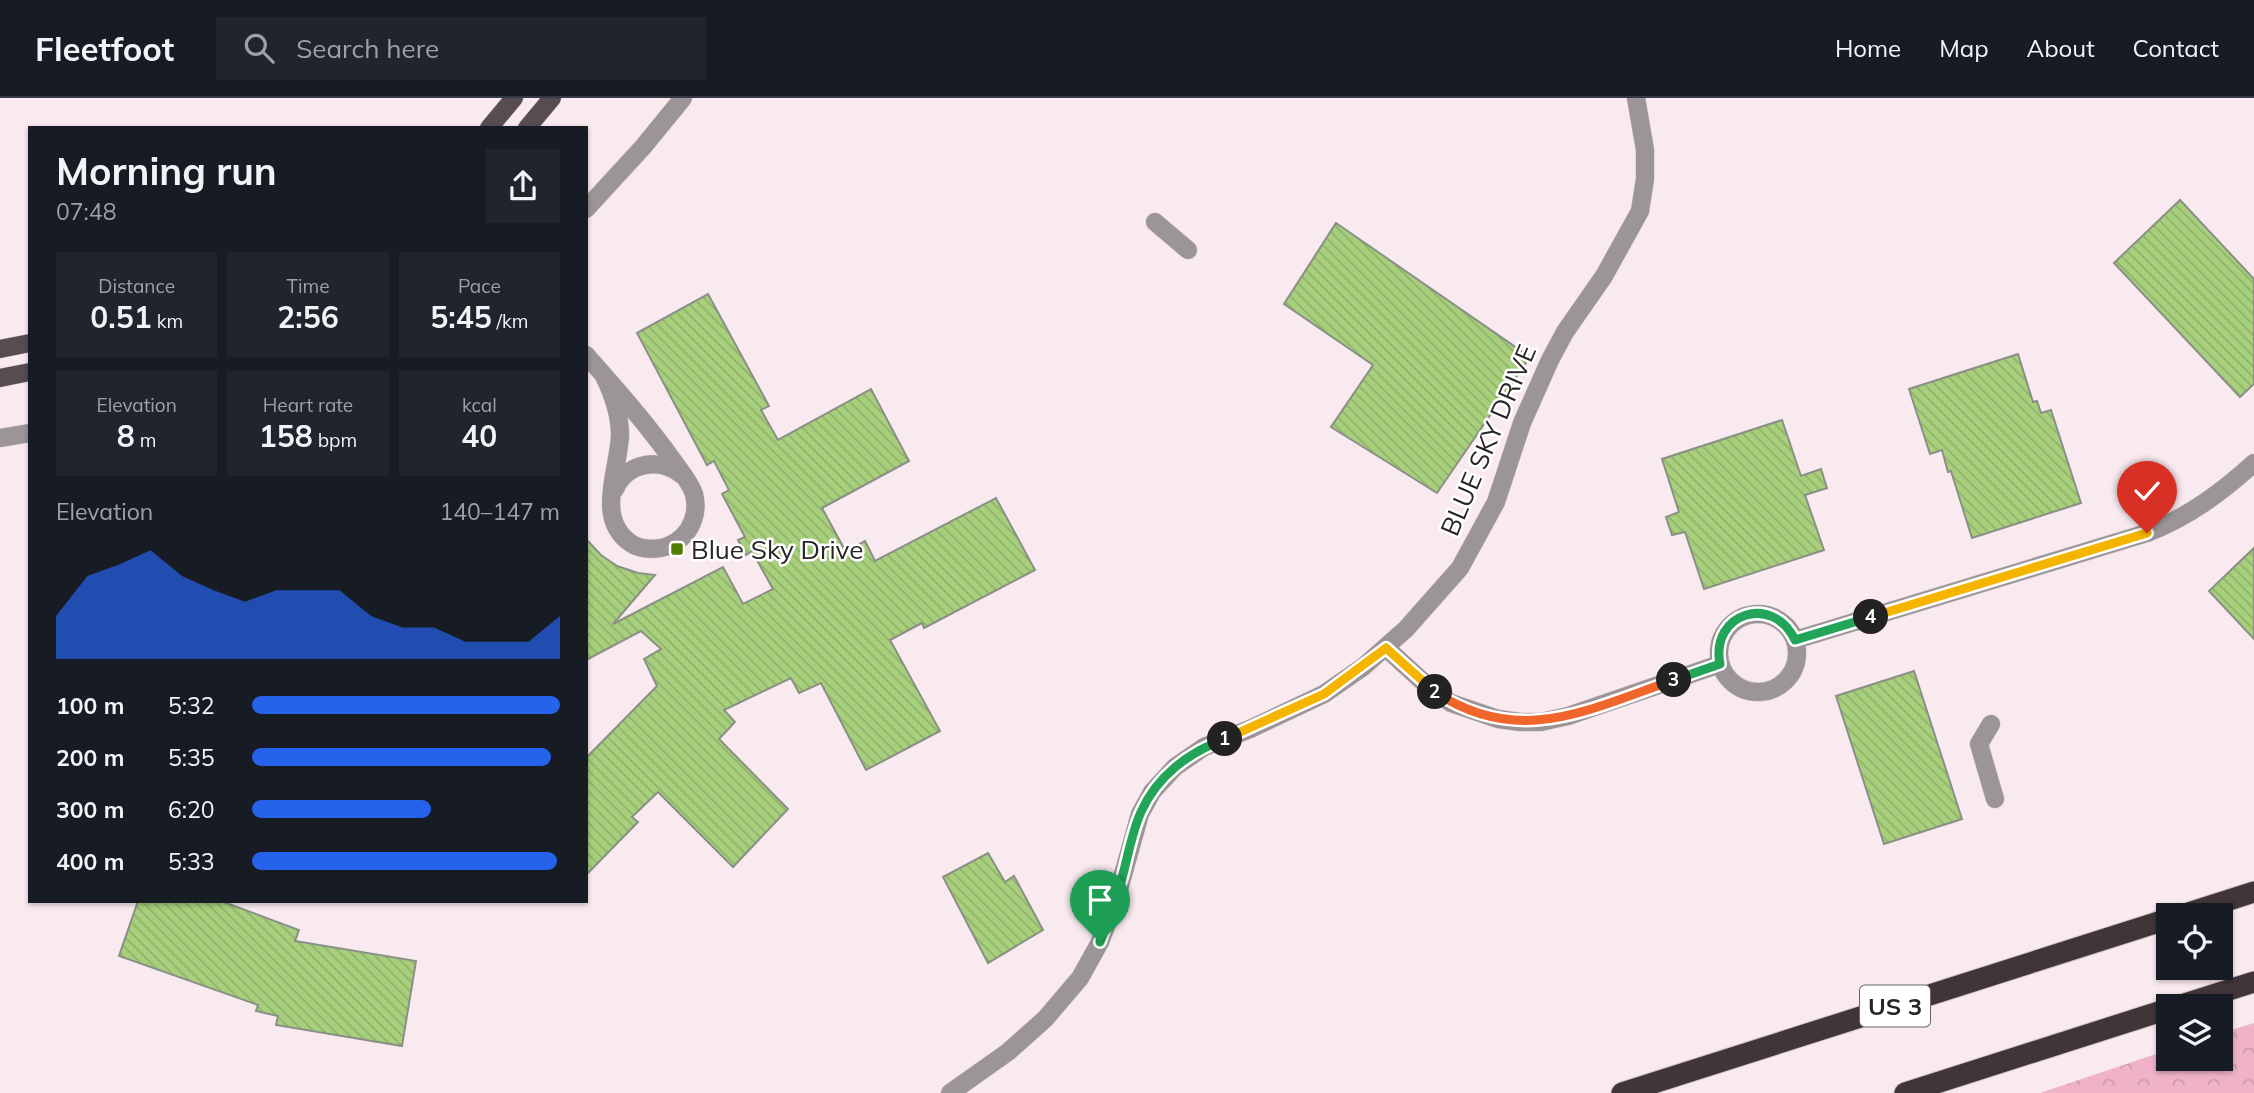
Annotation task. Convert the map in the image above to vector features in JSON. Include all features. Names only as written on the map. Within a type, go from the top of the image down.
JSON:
[{"type":"highway","points":[[2220,903],[2254,892]]},
{"type":"highway","name":"US 3","points":[[1622,1093],[2156,923]]},
{"type":"highway","points":[[2216,994],[2254,982]]},
{"type":"highway","points":[[1905,1093],[2156,1013]]},
{"type":"main road","points":[[491,126],[514,98]]},
{"type":"main road","points":[[529,126],[552,98]]},
{"type":"main road","points":[[0,349],[28,343]]},
{"type":"main road","points":[[0,378],[28,372]]},
{"type":"street","points":[[588,207],[683,98]]},
{"type":"street","name":"BLUE SKY DRIVE","points":[[950,1093],[1009,1052],[1045,1019],[1080,978],[1100,942],[1117,896],[1140,814],[1152,792],[1175,767],[1204,747],[1250,729],[1324,694],[1386,648],[1460,568],[1496,502],[1522,423],[1550,359],[1564,332],[1604,276],[1640,211],[1645,179],[1645,150],[1636,98]]},
{"type":"street","points":[[1155,222],[1188,250]]},
{"type":"street","points":[[588,357],[603,374],[652,431],[690,485],[696,505],[692,523],[682,538],[663,548],[639,547],[621,534],[613,521],[612,496],[620,434],[617,412],[603,374]]},
{"type":"street","points":[[0,438],[28,433]]},
{"type":"street","points":[[1795,640],[2174,523],[2199,507],[2254,463]]},
{"type":"street","points":[[612,496],[623,476],[635,468],[649,464],[660,464],[674,469],[690,485]]},
{"type":"street","points":[[1763,613],[1780,620],[1789,628],[1795,640],[1798,654],[1793,670],[1776,688],[1761,692],[1744,690],[1733,684],[1720,664],[1718,654],[1723,633],[1732,622],[1746,615],[1763,613]]},
{"type":"street","points":[[1386,648],[1431,689],[1451,703],[1498,719],[1520,722],[1541,722],[1568,716],[1720,664]]},
{"type":"street","points":[[1991,724],[1979,744],[1995,799]]},
{"type":"green space","points":[[2254,1023],[2254,1093],[2040,1093],[2156,1054],[2156,1071],[2233,1071],[2233,1029]]},
{"type":"building","points":[[2180,200],[2254,279],[2254,384],[2240,397],[2114,263]]},
{"type":"building","points":[[1336,223],[1530,357],[1437,493],[1331,427],[1373,365],[1284,304]]},
{"type":"building","points":[[708,294],[769,406],[761,410],[778,440],[871,389],[909,461],[822,508],[846,552],[865,541],[875,561],[996,498],[1035,570],[924,628],[922,623],[890,640],[940,731],[866,770],[821,683],[799,693],[791,678],[724,710],[735,722],[719,739],[788,809],[733,867],[658,792],[632,817],[638,822],[588,873],[588,756],[657,686],[644,659],[661,649],[641,631],[588,659],[588,541],[617,566],[655,575],[613,624],[723,567],[743,604],[773,589],[752,551],[746,555],[738,540],[745,537],[722,494],[729,490],[714,461],[707,465],[637,333]]},
{"type":"building","points":[[2018,354],[2033,402],[2037,401],[2041,413],[2051,410],[2081,503],[1972,538],[1951,471],[1948,472],[1942,450],[1930,454],[1909,389]]},
{"type":"building","points":[[1782,420],[1801,476],[1821,469],[1827,488],[1805,495],[1824,550],[1704,589],[1685,532],[1672,535],[1666,517],[1679,512],[1662,459]]},
{"type":"building","points":[[2254,548],[2254,639],[2209,591]]},
{"type":"building","points":[[1914,671],[1962,819],[1884,844],[1836,696]]},
{"type":"building","points":[[988,853],[1005,882],[1014,876],[1043,930],[988,963],[943,877]]},
{"type":"building","points":[[137,903],[226,903],[299,930],[295,941],[416,961],[402,1046],[276,1025],[278,1016],[256,1011],[258,1005],[119,956]]},
{"type":"place","name":"Blue Sky Drive","points":[[677,549]]},
{"type":"route","points":[[1100,942],[1117,896],[1140,814],[1152,792],[1175,767],[1204,747],[1250,729],[1324,694],[1386,648],[1431,689],[1451,703],[1498,719],[1541,722],[1568,716],[1720,664],[1718,654],[1723,633],[1732,622],[1746,615],[1763,613],[1780,620],[1789,628],[1795,640],[2147,533]]}]
